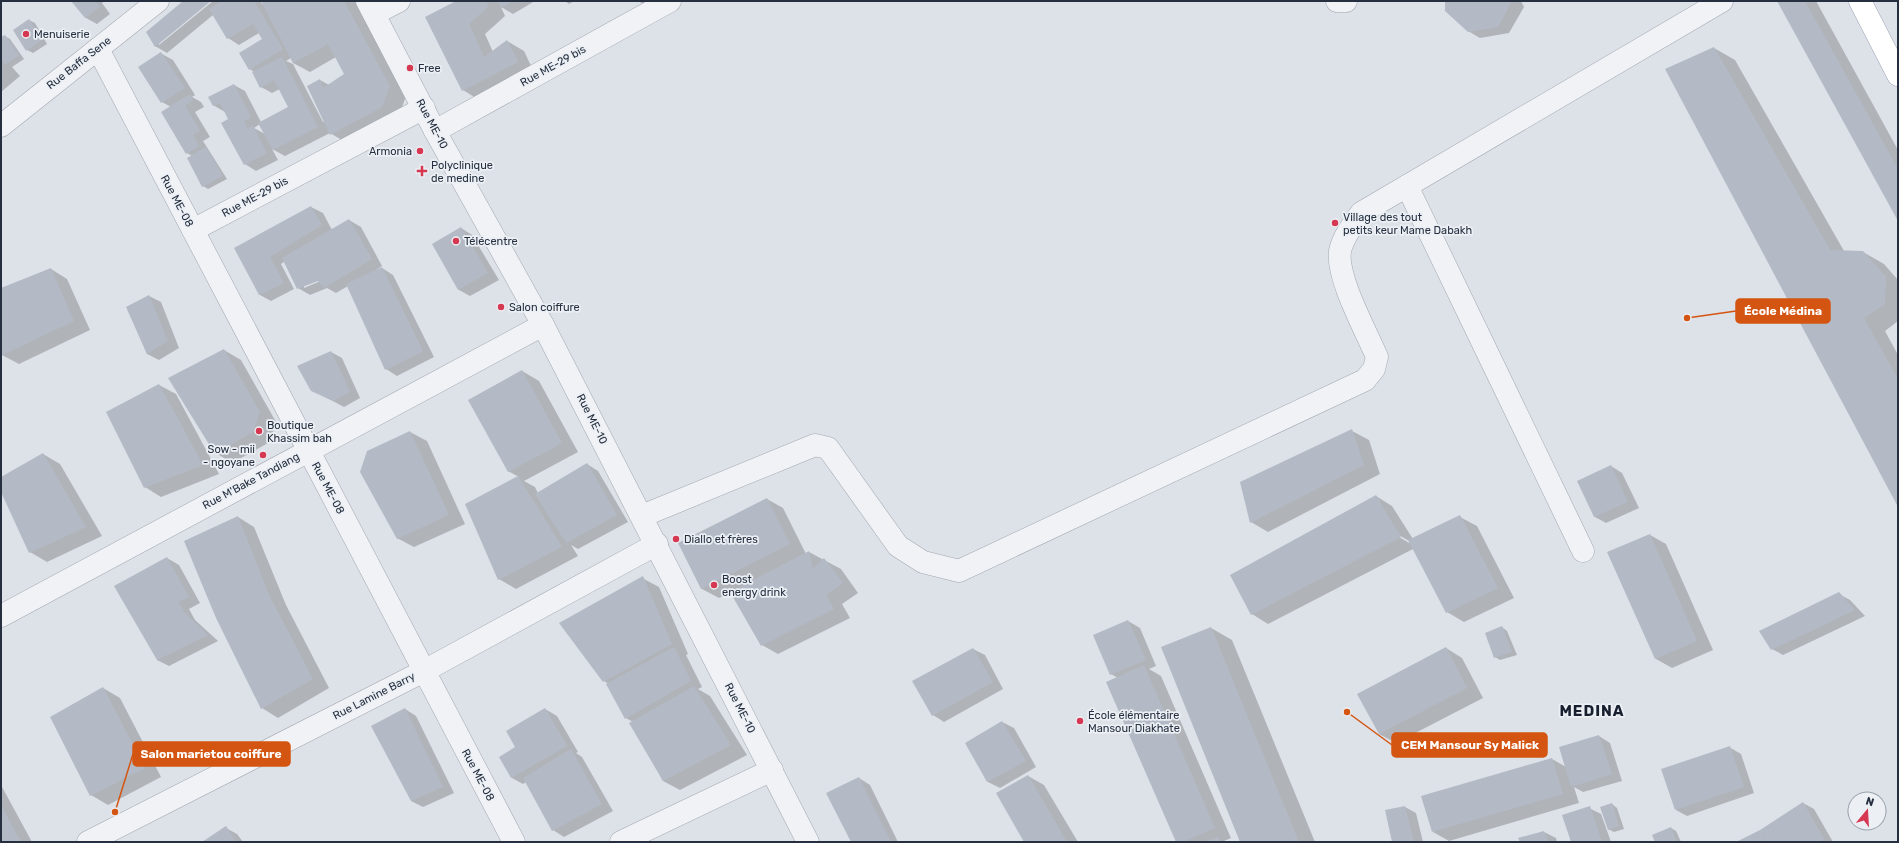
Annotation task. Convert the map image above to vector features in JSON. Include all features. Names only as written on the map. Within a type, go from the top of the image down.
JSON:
[{"type":"main road","points":[[1860,1],[1898,75]]},
{"type":"street","name":"Rue Baffa Sene","points":[[1,126],[158,1]]},
{"type":"street","points":[[371,8],[399,1]]},
{"type":"street","name":"Rue ME-29 bis","points":[[435,131],[670,1]]},
{"type":"street","points":[[1337,1],[1346,1]]},
{"type":"street","points":[[642,516],[815,445],[828,448],[898,546],[923,562],[959,570],[1365,380],[1374,369],[1377,357],[1342,275],[1340,251],[1349,230],[1361,213],[1722,1]]},
{"type":"street","name":"Rue ME-10","points":[[371,8],[435,131],[543,324],[808,842]]},
{"type":"street","name":"Rue ME-08","points":[[98,49],[514,842]]},
{"type":"street","name":"Rue ME-29 bis","points":[[193,230],[424,108]]},
{"type":"street","points":[[1407,186],[1583,551]]},
{"type":"street","name":"Rue M'Bake Tandiang","points":[[1,616],[543,324]]},
{"type":"street","name":"Rue Lamine Barry","points":[[88,842],[424,671],[656,544]]},
{"type":"street","points":[[621,842],[772,770]]},
{"type":"building","points":[[71,1],[95,1],[100,7],[85,18]]},
{"type":"building","points":[[183,1],[211,1],[155,47],[146,32]]},
{"type":"building","points":[[222,1],[254,1],[283,49],[249,70],[239,53],[262,39],[253,24],[227,39],[209,9]]},
{"type":"building","points":[[261,1],[344,1],[390,86],[382,107],[330,135],[307,86],[320,79],[323,88],[344,74],[328,44],[293,63]]},
{"type":"building","points":[[456,1],[486,1],[489,6],[469,24],[484,57],[507,40],[518,62],[462,91],[425,17]]},
{"type":"building","points":[[497,1],[513,1],[501,8]]},
{"type":"building","points":[[1445,1],[1512,1],[1498,27],[1468,32],[1445,11]]},
{"type":"building","points":[[1777,1],[1805,1],[1898,169],[1898,221]]},
{"type":"building","points":[[29,19],[42,40],[26,51],[13,30]]},
{"type":"building","points":[[5,35],[19,55],[5,65],[1,59],[1,37]]},
{"type":"building","points":[[1714,47],[1830,250],[1863,251],[1886,277],[1885,304],[1864,318],[1898,379],[1898,507],[1665,69]]},
{"type":"building","points":[[161,52],[185,88],[161,103],[138,67]]},
{"type":"building","points":[[282,57],[318,127],[273,150],[258,123],[288,107],[274,80],[260,88],[252,72]]},
{"type":"building","points":[[234,84],[251,117],[244,121],[247,128],[253,126],[267,153],[244,165],[221,123],[228,119],[220,103],[213,106],[208,97]]},
{"type":"building","points":[[190,94],[193,100],[185,106],[200,131],[193,135],[199,146],[186,154],[161,112]]},
{"type":"building","points":[[206,147],[223,176],[202,187],[187,158]]},
{"type":"building","points":[[311,206],[322,225],[270,257],[284,283],[259,295],[234,248]]},
{"type":"building","points":[[349,219],[372,259],[324,288],[318,281],[297,289],[282,258]]},
{"type":"building","points":[[461,227],[488,273],[458,290],[432,244]]},
{"type":"building","points":[[382,267],[423,351],[385,370],[346,284]]},
{"type":"building","points":[[51,268],[74,321],[2,355],[1,288]]},
{"type":"building","points":[[149,295],[168,341],[147,354],[126,307]]},
{"type":"building","points":[[224,349],[260,412],[253,432],[215,454],[168,378]]},
{"type":"building","points":[[331,351],[350,392],[333,401],[311,391],[297,366]]},
{"type":"building","points":[[522,370],[562,443],[508,472],[468,400]]},
{"type":"building","points":[[159,384],[203,465],[144,488],[106,412]]},
{"type":"building","points":[[1352,429],[1364,465],[1250,523],[1240,482]]},
{"type":"building","points":[[410,431],[449,515],[397,539],[360,472],[367,451]]},
{"type":"building","points":[[43,453],[86,527],[29,553],[1,492],[1,477]]},
{"type":"building","points":[[587,463],[617,515],[566,543],[535,494]]},
{"type":"building","points":[[1611,465],[1628,502],[1594,517],[1577,481]]},
{"type":"building","points":[[518,476],[562,547],[498,580],[465,504]]},
{"type":"building","points":[[1376,495],[1401,537],[1251,615],[1230,575]]},
{"type":"building","points":[[767,498],[790,544],[701,589],[678,543]]},
{"type":"building","points":[[1460,515],[1498,588],[1446,613],[1408,540]]},
{"type":"building","points":[[238,516],[269,595],[313,679],[261,709],[216,618],[184,541]]},
{"type":"building","points":[[1650,534],[1697,641],[1655,659],[1607,552]]},
{"type":"building","points":[[809,551],[813,569],[824,558],[843,583],[826,595],[834,609],[761,646],[730,592]]},
{"type":"building","points":[[167,557],[189,597],[178,602],[184,612],[208,635],[157,660],[114,586]]},
{"type":"building","points":[[643,576],[672,644],[603,682],[559,623]]},
{"type":"building","points":[[1839,592],[1855,610],[1771,650],[1759,631]]},
{"type":"building","points":[[1128,620],[1146,660],[1110,675],[1093,635]]},
{"type":"building","points":[[1502,626],[1512,652],[1494,658],[1485,633]]},
{"type":"building","points":[[1211,627],[1299,842],[1240,842],[1161,647]]},
{"type":"building","points":[[674,647],[691,681],[625,719],[606,684]]},
{"type":"building","points":[[1446,647],[1467,688],[1379,734],[1357,694]]},
{"type":"building","points":[[973,648],[993,682],[932,716],[912,681]]},
{"type":"building","points":[[1144,665],[1215,828],[1183,842],[1176,842],[1106,682]]},
{"type":"building","points":[[694,686],[731,745],[663,781],[629,723]]},
{"type":"building","points":[[103,687],[145,768],[90,796],[50,717]]},
{"type":"building","points":[[405,708],[443,787],[411,801],[371,726]]},
{"type":"building","points":[[545,708],[567,746],[511,778],[499,757],[515,747],[506,731]]},
{"type":"building","points":[[1002,721],[1026,761],[987,782],[965,743]]},
{"type":"building","points":[[1599,735],[1612,774],[1571,787],[1559,747]]},
{"type":"building","points":[[1730,746],[1744,787],[1675,810],[1661,769]]},
{"type":"building","points":[[571,749],[602,804],[552,831],[523,778]]},
{"type":"building","points":[[1552,758],[1563,794],[1432,832],[1421,796]]},
{"type":"building","points":[[1028,775],[1067,842],[1024,842],[996,793]]},
{"type":"building","points":[[859,777],[891,842],[851,842],[826,793]]},
{"type":"building","points":[[1803,802],[1824,839],[1819,842],[1767,842],[1761,832],[1766,842],[1736,842],[1760,830]]},
{"type":"building","points":[[1612,803],[1619,826],[1608,830],[1600,807]]},
{"type":"building","points":[[1,805],[21,842],[1,842]]},
{"type":"building","points":[[1405,806],[1414,842],[1392,842],[1385,810]]},
{"type":"building","points":[[1590,806],[1602,842],[1571,842],[1562,815]]},
{"type":"building","points":[[226,826],[236,842],[202,842]]},
{"type":"building","points":[[1671,827],[1677,842],[1655,842],[1652,835]]},
{"type":"building","points":[[1544,831],[1548,842],[1520,842],[1518,838]]},
{"type":"building","points":[[1218,837],[1220,842],[1205,842]]},
{"type":"place","name":"Menuiserie","points":[[26,34]]},
{"type":"place","name":"Free","points":[[410,68]]},
{"type":"place","name":"Armonia","points":[[420,151]]},
{"type":"place","name":"Polyclinique de medine","points":[[422,171]]},
{"type":"place","name":"Village des tout petits keur Mame Dabakh","points":[[1335,223]]},
{"type":"place","name":"Télécentre","points":[[456,241]]},
{"type":"place","name":"Salon coiffure","points":[[501,307]]},
{"type":"place","name":"École Médina","points":[[1687,318]]},
{"type":"place","name":"Boutique Khassim bah","points":[[259,431]]},
{"type":"place","name":"Sow - mii - ngoyane","points":[[263,455]]},
{"type":"place","name":"Diallo et frères","points":[[676,539]]},
{"type":"place","name":"Boost energy drink","points":[[714,585]]},
{"type":"place","name":"CEM Mansour Sy Malick","points":[[1347,712]]},
{"type":"place","name":"École élémentaire Mansour Diakhate","points":[[1080,721]]},
{"type":"place","name":"Salon marietou coiffure","points":[[115,812]]},
{"type":"district","name":"MEDINA","points":[[1592,711]]}]
